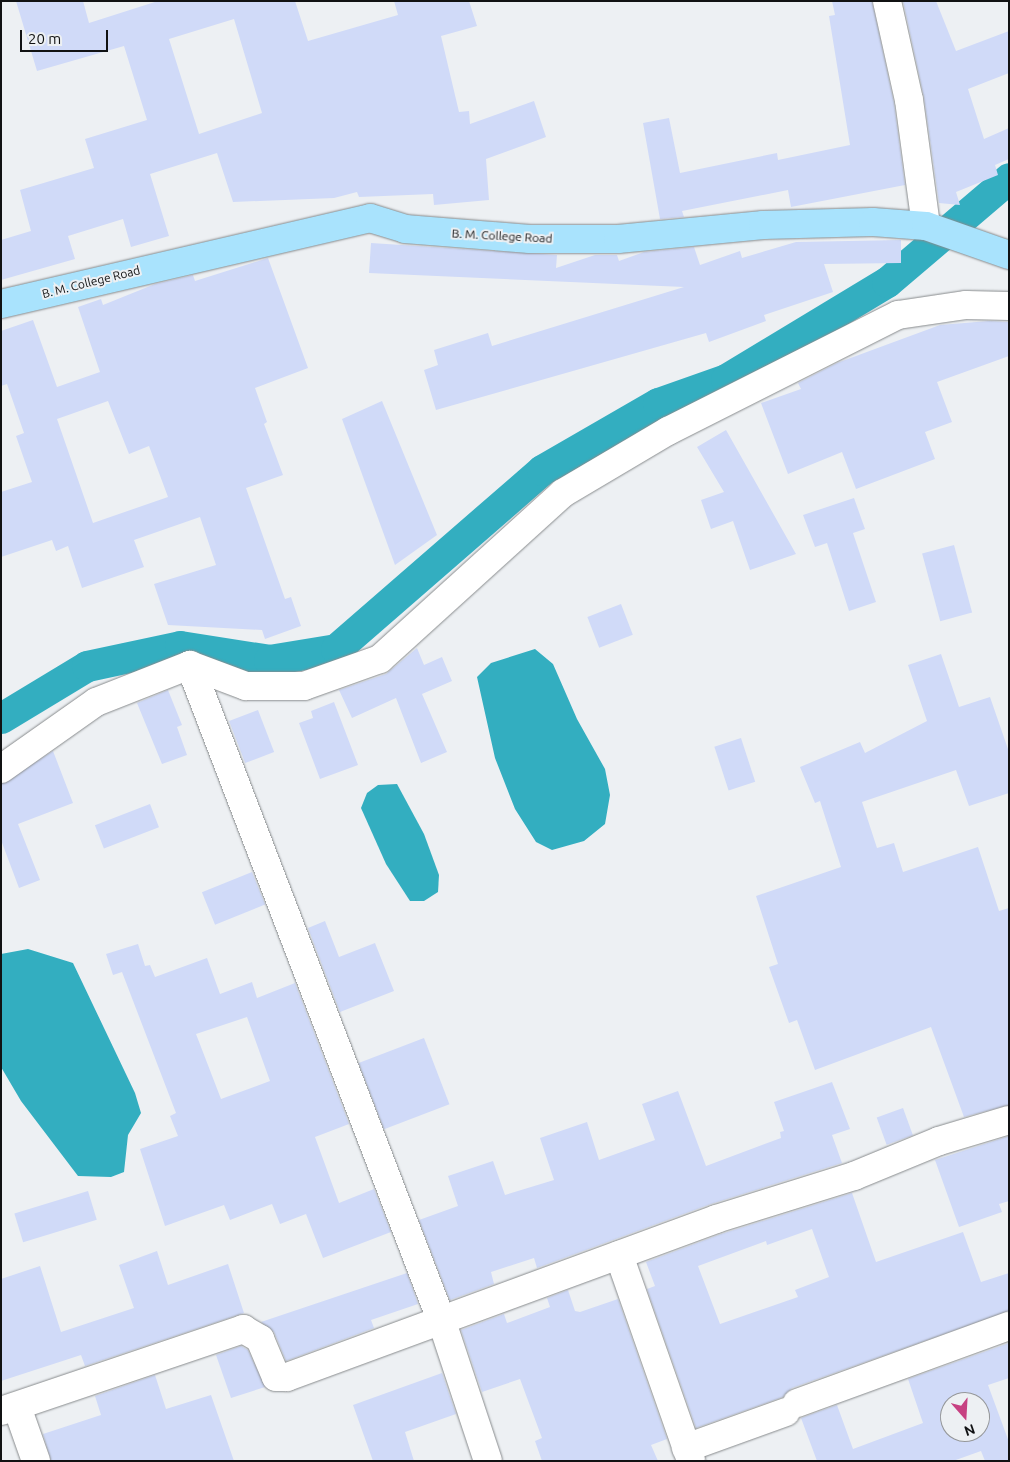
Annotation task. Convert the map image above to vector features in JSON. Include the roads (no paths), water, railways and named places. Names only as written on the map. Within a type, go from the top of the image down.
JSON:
[{"type":"main road","name":"B. M. College Road","points":[[1,304],[370,218],[405,229],[530,240],[618,239],[763,225],[873,222],[926,226],[1009,255]]},
{"type":"street","points":[[888,1],[909,100],[926,226]]},
{"type":"street","points":[[1,769],[96,702],[190,665],[246,686],[304,686],[380,659],[563,493],[668,431],[898,315],[966,305],[1009,306]]},
{"type":"street","points":[[190,665],[442,1322],[488,1461]]},
{"type":"street","points":[[36,1461],[9,1409],[243,1329],[260,1338],[276,1377],[287,1377],[442,1322],[619,1255],[1009,1120]]},
{"type":"street","points":[[619,1255],[689,1454],[792,1408],[1009,1326]]},
{"type":"water","points":[[535,649],[553,664],[577,719],[605,769],[610,795],[605,824],[584,841],[552,850],[536,842],[515,809],[495,758],[477,677],[491,663]]},
{"type":"water","points":[[397,784],[424,834],[439,875],[438,892],[424,901],[410,901],[386,864],[361,808],[367,793],[378,785]]},
{"type":"water","points":[[28,949],[73,963],[135,1093],[141,1113],[128,1135],[124,1172],[111,1177],[78,1176],[21,1101],[1,1067],[1,954]]},
{"type":"waterway","points":[[1,718],[87,666],[180,646],[269,660],[336,649],[542,470],[658,403],[726,379],[887,282],[1009,178]]}]
